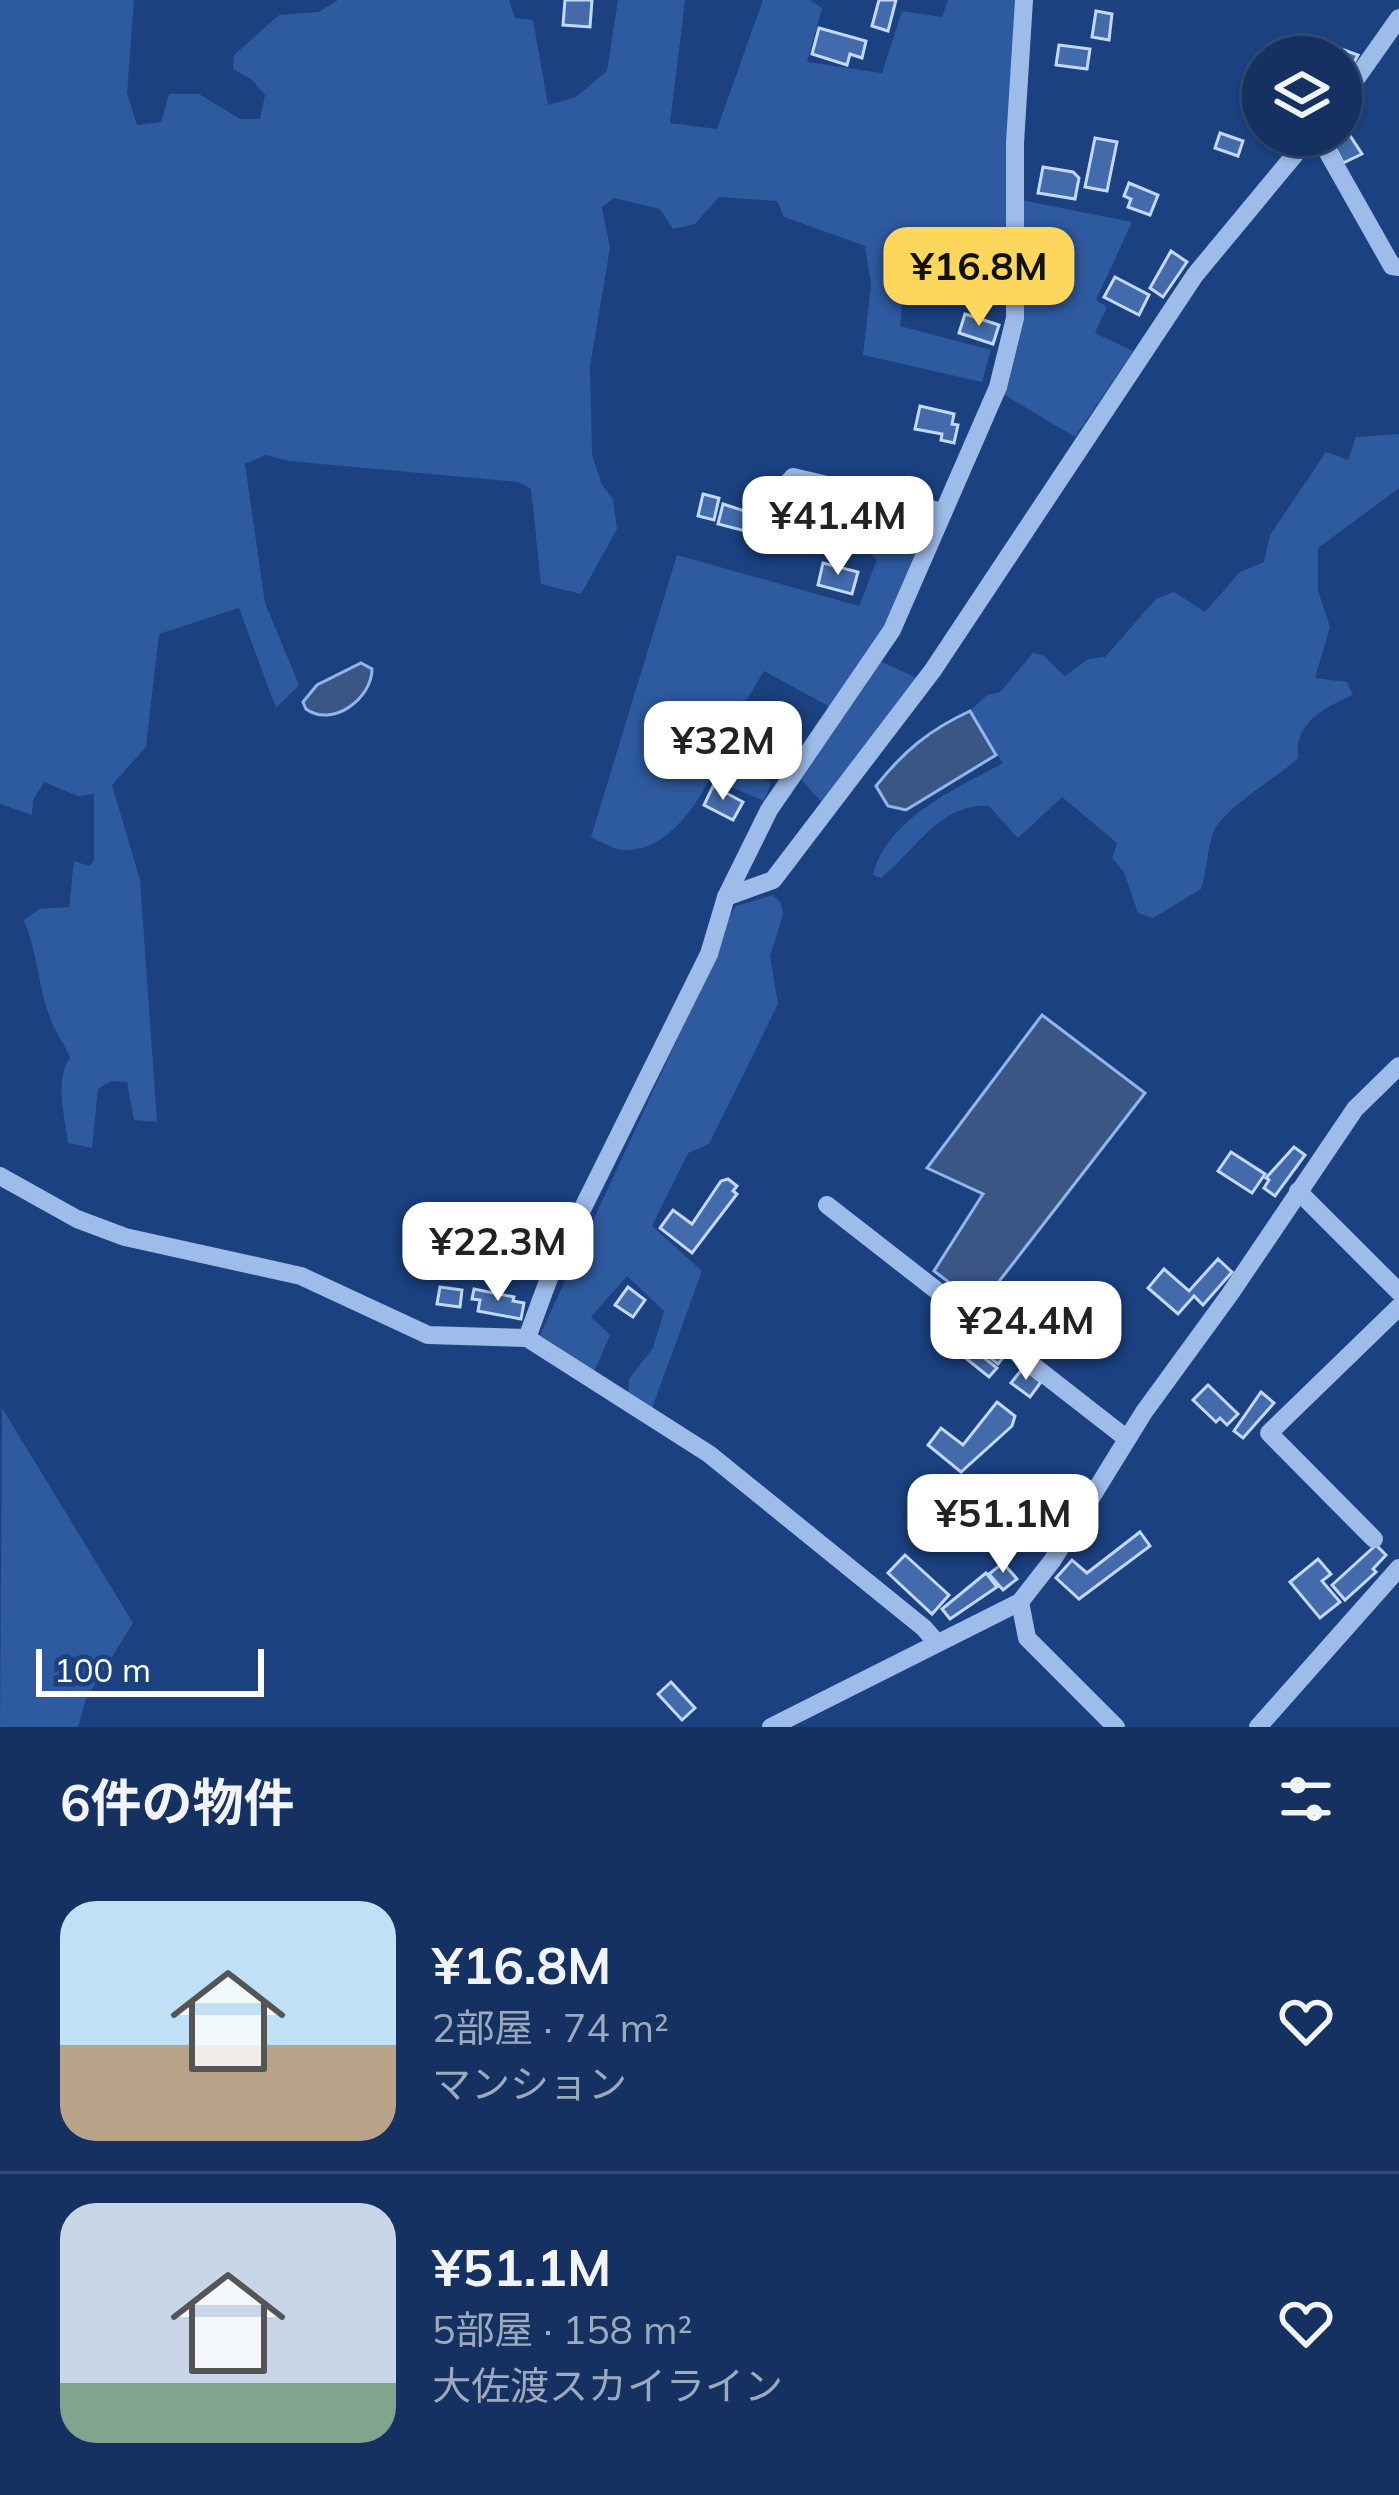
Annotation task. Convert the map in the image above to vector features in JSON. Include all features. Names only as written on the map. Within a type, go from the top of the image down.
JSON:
[{"type":"street","points":[[527,1338],[552,1270],[709,954],[726,898],[769,810],[892,629],[1011,345],[1015,143],[1024,0]]},
{"type":"street","points":[[1362,70],[1399,18]]},
{"type":"street","points":[[726,898],[773,880],[933,670],[1195,275],[1297,156]]},
{"type":"street","points":[[1327,156],[1392,266],[1399,267]]},
{"type":"street","points":[[766,507],[794,477],[943,512]]},
{"type":"street","points":[[771,1727],[1020,1602],[1052,1561],[1126,1438],[1355,1109],[1399,1066]]},
{"type":"street","points":[[0,1176],[77,1219],[125,1237],[302,1276],[428,1335],[527,1338],[710,1454],[937,1643]]},
{"type":"street","points":[[1298,1191],[1399,1292]]},
{"type":"street","points":[[826,1205],[1126,1438]]},
{"type":"street","points":[[1374,1539],[1269,1433],[1399,1307]]},
{"type":"street","points":[[1258,1727],[1399,1568]]},
{"type":"street","points":[[1020,1602],[1027,1638],[1116,1727]]},
{"type":"shaded area","points":[[0,0],[134,0],[127,93],[137,125],[161,122],[169,94],[199,94],[240,119],[260,119],[265,95],[233,69],[234,55],[279,15],[319,12],[338,0],[509,0],[515,18],[533,20],[548,105],[576,97],[607,71],[618,0],[685,0],[670,123],[717,129],[763,0],[810,0],[822,8],[807,62],[882,73],[902,11],[942,17],[948,0],[1015,0],[1006,197],[1132,222],[1096,300],[1107,307],[1095,333],[1133,351],[1075,437],[1003,394],[1024,283],[904,285],[900,326],[991,350],[982,382],[863,355],[871,284],[865,246],[784,217],[777,201],[719,197],[695,224],[673,229],[660,209],[614,198],[602,207],[610,248],[590,366],[592,455],[602,485],[613,499],[617,529],[581,594],[541,584],[531,489],[518,482],[266,455],[245,464],[265,603],[299,685],[276,708],[239,608],[159,634],[146,747],[112,785],[140,880],[157,1122],[134,1120],[127,1082],[111,1081],[98,1089],[92,1148],[68,1143],[62,1087],[70,1058],[47,1010],[24,920],[39,909],[69,907],[74,861],[89,866],[94,861],[94,794],[78,796],[44,782],[33,800],[32,815],[0,804]]},
{"type":"shaded area","points":[[1399,434],[1399,488],[1318,548],[1318,591],[1330,627],[1315,678],[1347,682],[1353,695],[1313,718],[1301,735],[1298,758],[1218,824],[1201,889],[1153,918],[1138,913],[1124,872],[1112,858],[1117,843],[1062,797],[1018,838],[989,806],[956,812],[881,878],[873,875],[881,855],[908,821],[1003,763],[970,711],[987,695],[1000,692],[1033,653],[1043,655],[1065,676],[1088,659],[1105,657],[1156,599],[1174,592],[1205,612],[1240,572],[1264,562],[1270,535],[1326,452],[1348,460],[1356,437]]},
{"type":"shaded area","points":[[871,501],[932,516],[886,628],[830,707],[764,671],[719,747],[771,784],[764,801],[710,778],[687,814],[655,843],[622,850],[591,837],[677,555],[859,606],[877,560],[861,546]]},
{"type":"shaded area","points":[[880,661],[917,678],[824,805],[800,778]]},
{"type":"shaded area","points":[[361,663],[372,669],[358,700],[327,715],[306,709],[303,702],[317,685]]},
{"type":"shaded area","points":[[970,711],[996,755],[906,810],[888,806],[876,786],[886,774],[930,734]]},
{"type":"shaded area","points":[[773,895],[783,915],[770,956],[778,1004],[709,1144],[688,1153],[652,1226],[702,1271],[651,1411],[628,1397],[629,1379],[653,1348],[664,1311],[627,1276],[591,1317],[610,1335],[594,1372],[540,1335],[699,992],[726,921],[736,906]]},
{"type":"shaded area","points":[[1042,1015],[1145,1093],[980,1306],[934,1271],[983,1194],[927,1168]]},
{"type":"shaded area","points":[[2,1408],[133,1623],[86,1699],[78,1727],[0,1727]]},
{"type":"building","points":[[565,0],[592,0],[590,27],[563,25]]},
{"type":"building","points":[[879,0],[896,0],[888,31],[872,26]]},
{"type":"building","points":[[1096,11],[1112,14],[1109,40],[1092,37]]},
{"type":"building","points":[[819,28],[866,41],[862,58],[850,54],[847,65],[812,54]]},
{"type":"building","points":[[1059,45],[1090,49],[1087,69],[1056,65]]},
{"type":"building","points":[[1220,133],[1242,141],[1238,156],[1215,148]]},
{"type":"building","points":[[1095,138],[1117,142],[1107,191],[1085,187]]},
{"type":"building","points":[[1043,167],[1073,172],[1079,178],[1075,199],[1038,193]]},
{"type":"building","points":[[1129,183],[1158,195],[1150,215],[1128,207],[1131,199],[1124,196]]},
{"type":"building","points":[[1171,251],[1187,262],[1163,297],[1150,288]]},
{"type":"building","points":[[1115,277],[1149,295],[1139,315],[1104,297]]},
{"type":"building","points":[[965,314],[999,325],[993,344],[959,333]]},
{"type":"building","points":[[920,406],[954,414],[952,424],[958,425],[954,443],[941,440],[942,434],[915,429]]},
{"type":"building","points":[[840,490],[860,494],[851,530],[832,525]]},
{"type":"building","points":[[703,494],[719,498],[714,520],[698,516]]},
{"type":"building","points":[[723,504],[766,518],[761,535],[718,524]]},
{"type":"building","points":[[823,563],[858,572],[852,594],[818,585]]},
{"type":"building","points":[[713,786],[743,802],[733,820],[704,805]]},
{"type":"building","points":[[1294,1147],[1305,1155],[1275,1196],[1264,1188],[1266,1178]]},
{"type":"building","points":[[1231,1152],[1265,1174],[1252,1193],[1218,1171]]},
{"type":"building","points":[[728,1179],[737,1186],[733,1191],[737,1194],[692,1253],[660,1228],[673,1210],[692,1224],[721,1181]]},
{"type":"building","points":[[1218,1259],[1232,1272],[1203,1305],[1194,1296],[1178,1314],[1148,1288],[1164,1269],[1189,1291]]},
{"type":"building","points":[[440,1287],[462,1290],[460,1307],[437,1304]]},
{"type":"building","points":[[628,1287],[645,1300],[633,1317],[615,1305]]},
{"type":"building","points":[[474,1289],[524,1303],[521,1319],[478,1311],[480,1300],[472,1299]]},
{"type":"building","points":[[974,1330],[1005,1355],[998,1364],[966,1339]]},
{"type":"building","points":[[965,1343],[997,1368],[989,1377],[958,1352]]},
{"type":"building","points":[[1023,1368],[1041,1382],[1030,1397],[1011,1383]]},
{"type":"building","points":[[1208,1385],[1238,1414],[1227,1425],[1220,1418],[1216,1422],[1193,1400]]},
{"type":"building","points":[[1261,1392],[1274,1403],[1243,1438],[1234,1431]]},
{"type":"building","points":[[997,1402],[1015,1416],[1012,1426],[961,1472],[928,1445],[941,1428],[963,1445]]},
{"type":"building","points":[[1140,1532],[1150,1546],[1079,1599],[1056,1578],[1072,1560],[1087,1573]]},
{"type":"building","points":[[1376,1545],[1386,1555],[1373,1569],[1376,1572],[1345,1600],[1332,1585]]},
{"type":"building","points":[[905,1555],[949,1595],[932,1614],[888,1573]]},
{"type":"building","points":[[1318,1559],[1331,1574],[1322,1581],[1340,1602],[1320,1618],[1290,1582]]},
{"type":"building","points":[[1003,1563],[1017,1579],[1003,1590],[989,1574]]},
{"type":"building","points":[[986,1573],[997,1587],[950,1619],[942,1609]]},
{"type":"building","points":[[671,1682],[695,1708],[682,1720],[658,1694]]}]
